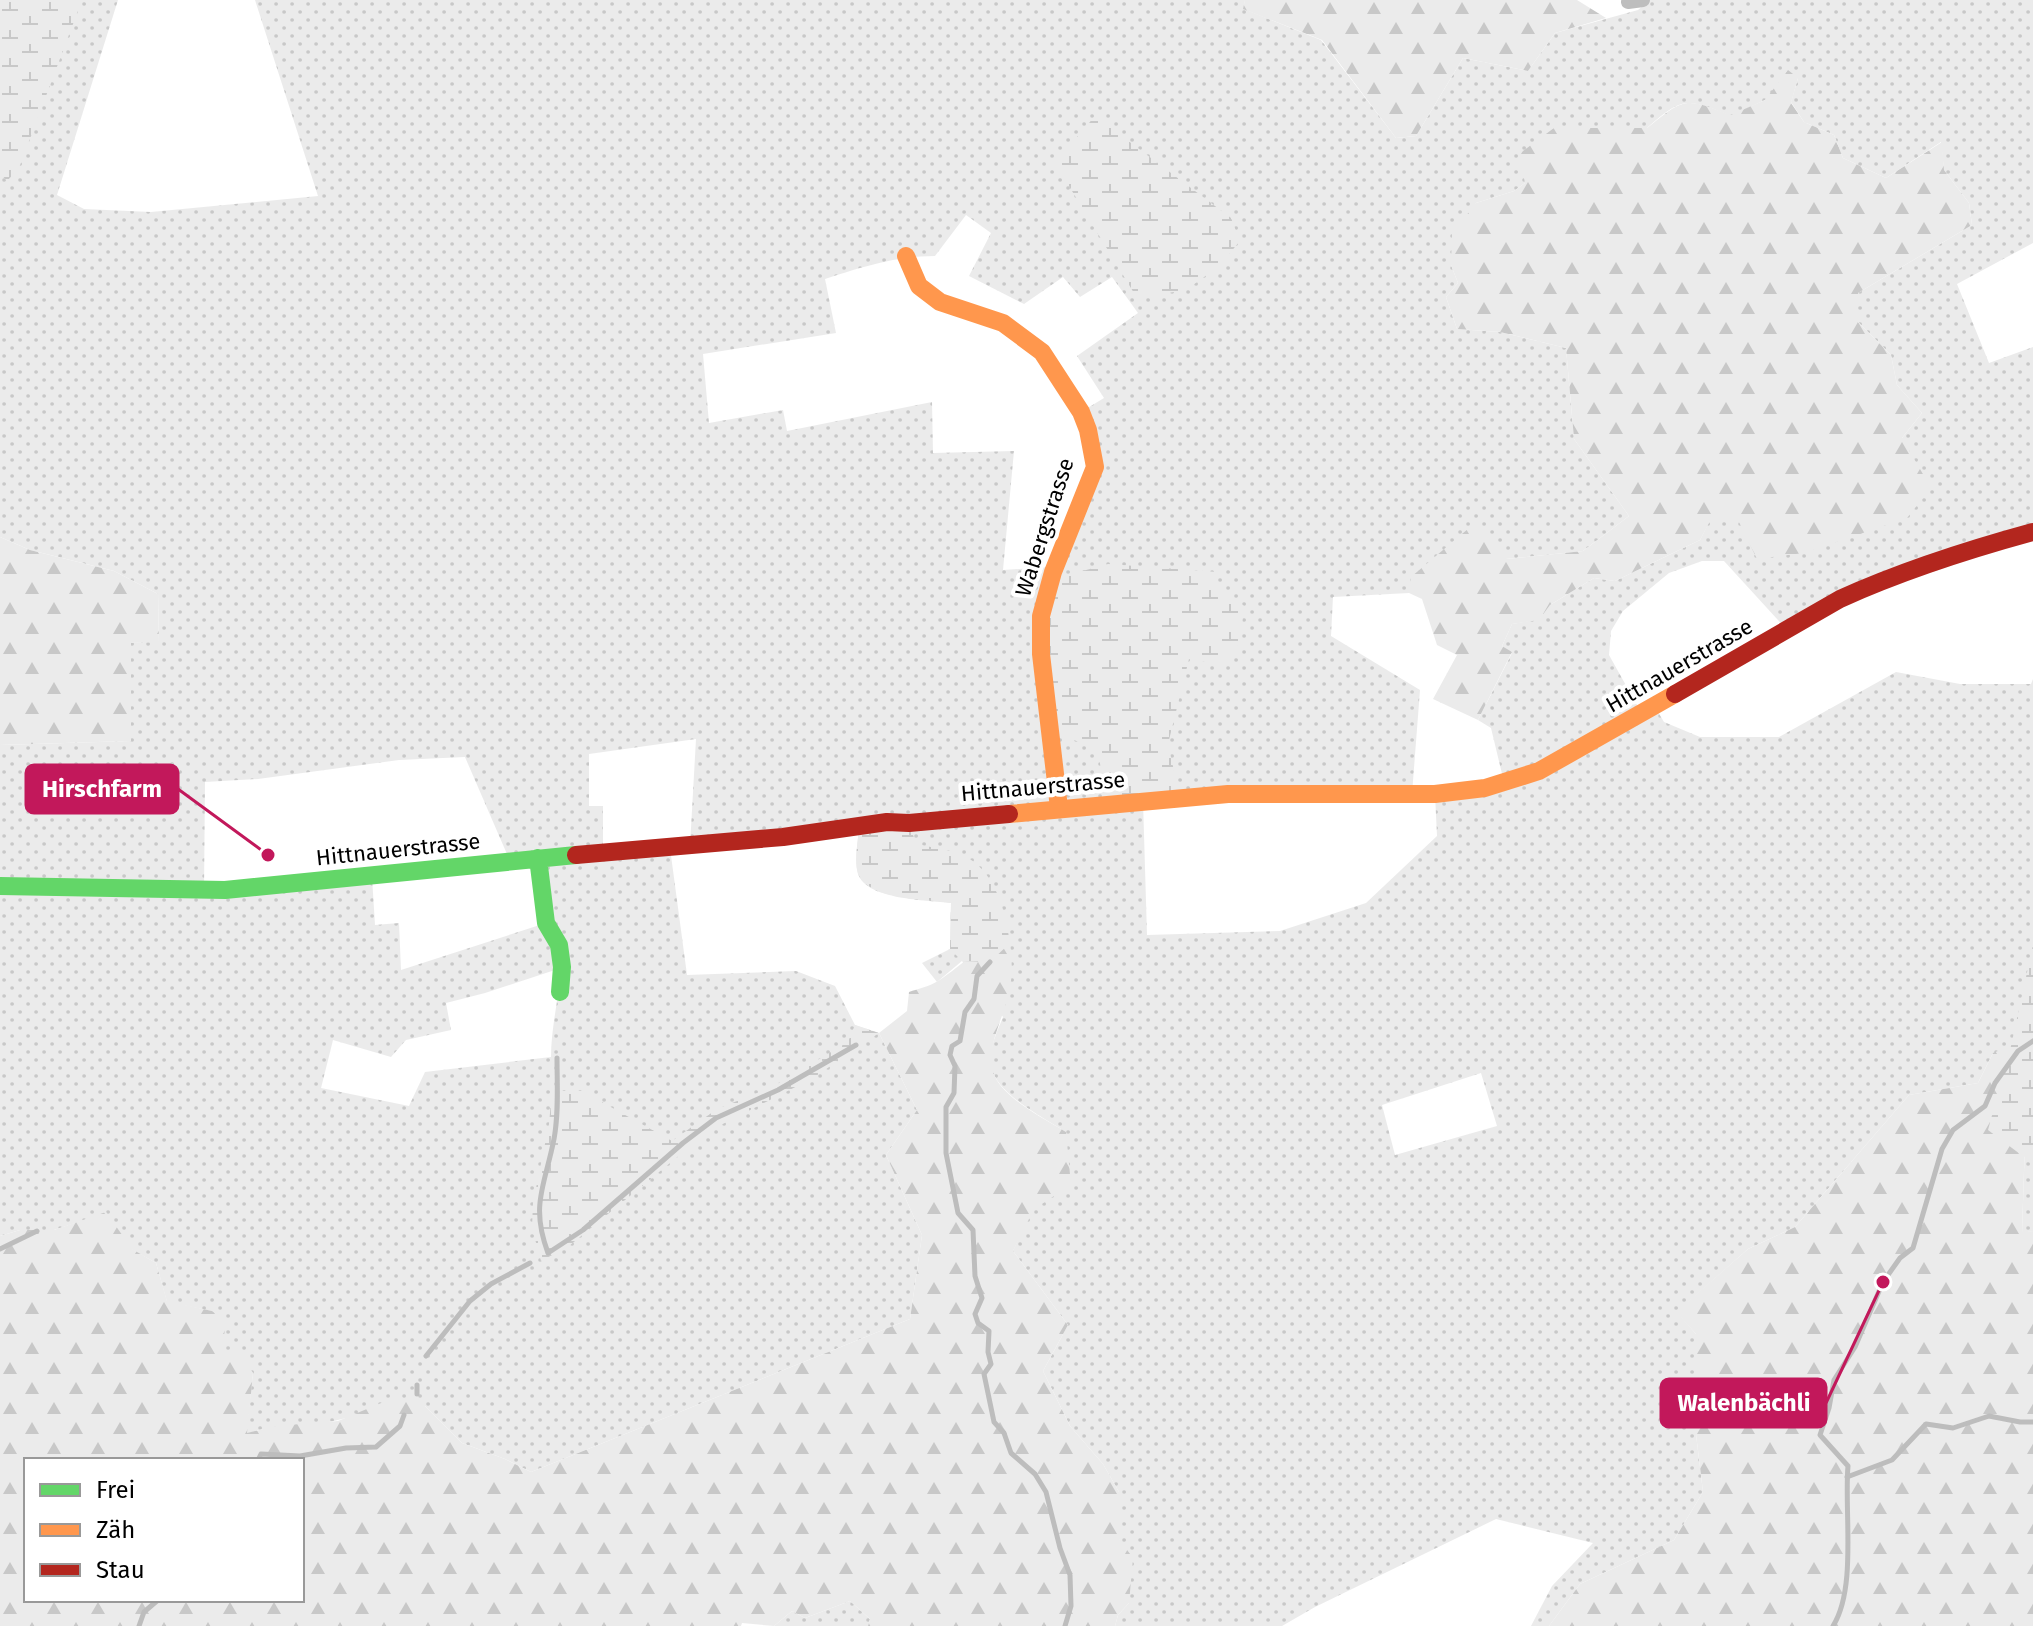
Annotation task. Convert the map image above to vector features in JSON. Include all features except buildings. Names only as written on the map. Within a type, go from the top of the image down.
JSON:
[{"type":"street","name":"Wabergstrasse","points":[[906,256],[919,286],[940,302],[1003,323],[1042,352],[1081,412],[1088,430],[1095,467],[1049,583],[1041,616],[1041,654],[1059,808]]},
{"type":"street","name":"Hittnauerstrasse","points":[[0,886],[204,891],[690,846],[859,828],[887,822],[909,823],[1228,794],[1435,794],[1485,788],[1539,771],[1570,755],[1840,599],[1885,577],[1944,556],[2033,532]]},
{"type":"street","points":[[538,858],[546,923],[559,945],[562,967],[560,992]]},
{"type":"green space","points":[[0,0],[118,0],[57,195],[84,209],[151,212],[318,196],[255,0],[1245,0],[1244,9],[1321,40],[1396,138],[1416,136],[1463,58],[1528,71],[1555,33],[1638,10],[1650,0],[2033,0],[2033,243],[1957,284],[1989,363],[2033,347],[2033,532],[1944,556],[1788,631],[1724,561],[1702,561],[1669,573],[1623,611],[1611,631],[1609,655],[1642,714],[1655,707],[1664,722],[1700,737],[1779,737],[1896,672],[1960,684],[2031,684],[2033,679],[2033,1231],[2022,1233],[2025,1141],[1993,1053],[1978,1083],[1909,1095],[1795,1227],[1748,1249],[1677,1312],[1696,1334],[1696,1434],[1703,1492],[1674,1540],[1580,1584],[1549,1626],[1531,1626],[1552,1586],[1593,1543],[1496,1519],[1282,1626],[1115,1626],[1118,1615],[1129,1603],[1119,1539],[1119,1492],[1103,1464],[1070,1426],[1043,1371],[1068,1325],[1013,1251],[1066,1132],[1022,1104],[995,1076],[991,1054],[1003,1017],[962,961],[937,982],[922,963],[950,949],[951,903],[885,894],[864,883],[856,863],[859,829],[690,846],[696,739],[589,754],[589,806],[603,806],[603,853],[670,848],[687,975],[796,971],[835,986],[855,1025],[879,1033],[917,1110],[886,1155],[922,1235],[910,1319],[531,1472],[462,1443],[425,1406],[246,1434],[253,1373],[221,1350],[212,1311],[167,1302],[156,1263],[131,1249],[106,1213],[54,1230],[20,1230],[0,1236],[0,745],[130,741],[131,643],[159,641],[158,594],[114,571],[30,550],[0,537]],"holes":[[[1798,78],[1791,102],[1804,122],[1834,135],[1843,158],[1886,178],[1941,142],[1944,170],[1969,203],[1972,225],[1858,293],[1858,322],[1891,355],[1897,385],[1922,413],[1902,438],[1737,520],[1710,520],[1700,540],[1615,581],[1594,578],[1550,605],[1539,619],[1512,624],[1502,646],[1512,653],[1478,720],[1491,728],[1504,782],[1435,794],[1437,836],[1366,903],[1280,931],[1147,935],[1143,801],[1412,794],[1420,690],[1331,636],[1333,597],[1409,593],[1506,559],[1583,551],[1629,516],[1574,439],[1566,348],[1500,332],[1457,329],[1446,297],[1458,283],[1451,265],[1476,203],[1514,191],[1525,183],[1554,128],[1647,128],[1669,110],[1686,103],[1731,116],[1765,100]],[[966,215],[991,233],[969,276],[1024,304],[1063,277],[1080,297],[1112,277],[1138,313],[1077,356],[1104,398],[1081,412],[1095,467],[1048,567],[1003,570],[1014,451],[933,453],[932,402],[787,431],[783,410],[709,423],[703,354],[836,333],[825,279],[893,260],[935,256]],[[465,757],[510,861],[538,859],[546,923],[401,970],[399,923],[375,925],[372,877],[204,891],[205,782],[258,779],[399,760]],[[561,968],[551,1057],[425,1072],[409,1106],[321,1088],[333,1040],[391,1057],[406,1040],[451,1030],[446,1003]],[[1481,1073],[1497,1126],[1395,1155],[1382,1105]]]},
{"type":"green space","points":[[0,0],[82,0],[19,168],[7,181],[0,173]]},
{"type":"green space","points":[[1245,0],[1577,0],[1606,18],[1555,33],[1528,71],[1463,58],[1416,136],[1396,138],[1322,40],[1243,9]]},
{"type":"green space","points":[[1788,70],[1798,78],[1791,103],[1804,122],[1834,135],[1843,158],[1886,178],[1942,142],[1944,170],[1969,203],[1972,225],[1858,293],[1858,322],[1891,355],[1897,385],[1922,413],[1902,438],[1931,488],[1907,518],[1804,553],[1757,559],[1738,520],[1710,521],[1700,540],[1615,581],[1594,578],[1550,605],[1539,620],[1512,624],[1502,646],[1512,652],[1478,720],[1433,699],[1457,655],[1437,645],[1422,599],[1409,593],[1411,577],[1475,523],[1506,559],[1583,551],[1629,516],[1574,439],[1566,348],[1500,332],[1457,329],[1446,297],[1458,283],[1451,265],[1452,234],[1476,203],[1514,191],[1525,183],[1519,154],[1554,128],[1647,128],[1670,110],[1686,103],[1704,105],[1731,115],[1765,100]]},
{"type":"green space","points":[[1095,116],[1231,218],[1240,241],[1218,267],[1186,290],[1137,298],[1055,163]]},
{"type":"green space","points":[[0,537],[30,550],[114,571],[158,594],[159,642],[131,643],[131,741],[0,745]]},
{"type":"green space","points":[[1108,564],[1217,572],[1217,584],[1244,606],[1240,643],[1221,665],[1189,659],[1168,744],[1180,798],[1106,804],[1098,750],[1050,730],[1041,654],[1053,572],[1068,575]]},
{"type":"green space","points":[[909,823],[916,844],[960,854],[972,860],[990,880],[1001,904],[1010,943],[990,962],[962,961],[950,949],[951,903],[885,893],[873,889],[858,873],[859,828]]},
{"type":"green space","points":[[1010,943],[1012,962],[1009,992],[992,1052],[994,1075],[1015,1100],[1066,1132],[1071,1185],[1034,1209],[1013,1251],[1068,1325],[1043,1371],[1070,1426],[1103,1464],[1119,1492],[1119,1539],[1133,1558],[1129,1603],[1118,1615],[1115,1626],[868,1626],[870,1619],[850,1601],[805,1618],[792,1611],[774,1626],[742,1623],[741,1626],[0,1626],[0,1236],[20,1230],[54,1230],[106,1212],[132,1249],[156,1263],[167,1301],[212,1311],[226,1322],[222,1350],[241,1354],[253,1373],[247,1433],[276,1426],[338,1421],[398,1396],[425,1406],[462,1443],[531,1472],[910,1319],[922,1235],[886,1155],[917,1110],[879,1033],[907,1011],[909,992],[935,983],[988,948]]},
{"type":"green space","points":[[2033,945],[2033,1152],[2024,1157],[1988,1130],[2011,1046]]},
{"type":"green space","points":[[855,1025],[879,1033],[813,1078],[709,1131],[569,1246],[541,1261],[532,1228],[533,1203],[549,1124],[552,1091],[582,1091],[672,1141],[717,1109],[772,1087],[848,1042]]},
{"type":"green space","points":[[2032,1037],[2022,1232],[2033,1231],[2033,1626],[1549,1626],[1580,1584],[1674,1540],[1703,1492],[1696,1434],[1696,1334],[1676,1312],[1748,1249],[1795,1227],[1909,1095],[1978,1083],[1993,1053]]},
{"type":"green space","points":[[850,1601],[870,1619],[868,1626],[774,1626],[792,1611],[805,1618]]},
{"type":"waterway","points":[[990,962],[977,976],[974,999],[965,1012],[960,1041],[952,1046],[954,1093],[946,1107],[946,1153],[958,1213],[973,1230],[975,1276],[982,1298],[975,1314],[978,1323],[989,1331],[991,1364],[984,1374],[994,1422],[1004,1433],[1011,1453],[1035,1474],[1046,1492],[1070,1575],[1071,1606],[1065,1626]]},
{"type":"waterway","points":[[1833,1626],[1845,1591],[1848,1549],[1848,1466],[1820,1435],[1834,1380],[1855,1347],[1883,1282],[1900,1258],[1913,1248],[1942,1149],[1953,1130],[1985,1106],[1995,1083],[2018,1051],[2033,1041]]},
{"type":"waterway","points":[[557,1058],[556,1129],[540,1208],[548,1253],[583,1230],[716,1118],[778,1090],[856,1045]]},
{"type":"waterway","points":[[0,1249],[37,1231]]},
{"type":"waterway","points":[[426,1356],[470,1301],[491,1284],[530,1263]]},
{"type":"waterway","points":[[417,1385],[417,1394]]},
{"type":"waterway","points":[[259,1458],[261,1454],[300,1456],[346,1448],[376,1447],[400,1426],[404,1415]]},
{"type":"waterway","points":[[1847,1477],[1892,1460],[1926,1424],[1953,1428],[1989,1416],[2033,1422]]},
{"type":"waterway","points":[[139,1626],[144,1612],[156,1602]]},
{"type":"traffic: fast","points":[[0,886],[225,890],[576,855]]},
{"type":"traffic: fast","points":[[538,858],[546,923],[559,945],[562,967],[560,992]]},
{"type":"traffic: slow","points":[[906,256],[919,286],[940,302],[1003,323],[1042,352],[1081,412],[1088,430],[1095,467],[1053,572],[1041,616],[1041,654],[1059,808]]},
{"type":"traffic: slow","points":[[1009,814],[1228,794],[1435,794],[1485,788],[1539,771],[1675,694]]},
{"type":"traffic: jam","points":[[1675,694],[1840,599],[1935,562],[2033,532]]},
{"type":"traffic: jam","points":[[576,855],[783,837],[887,822],[909,823],[1009,814]]},
{"type":"place","name":"Hirschfarm","points":[[268,855]]},
{"type":"place","name":"Walenbächli","points":[[1883,1282]]}]
